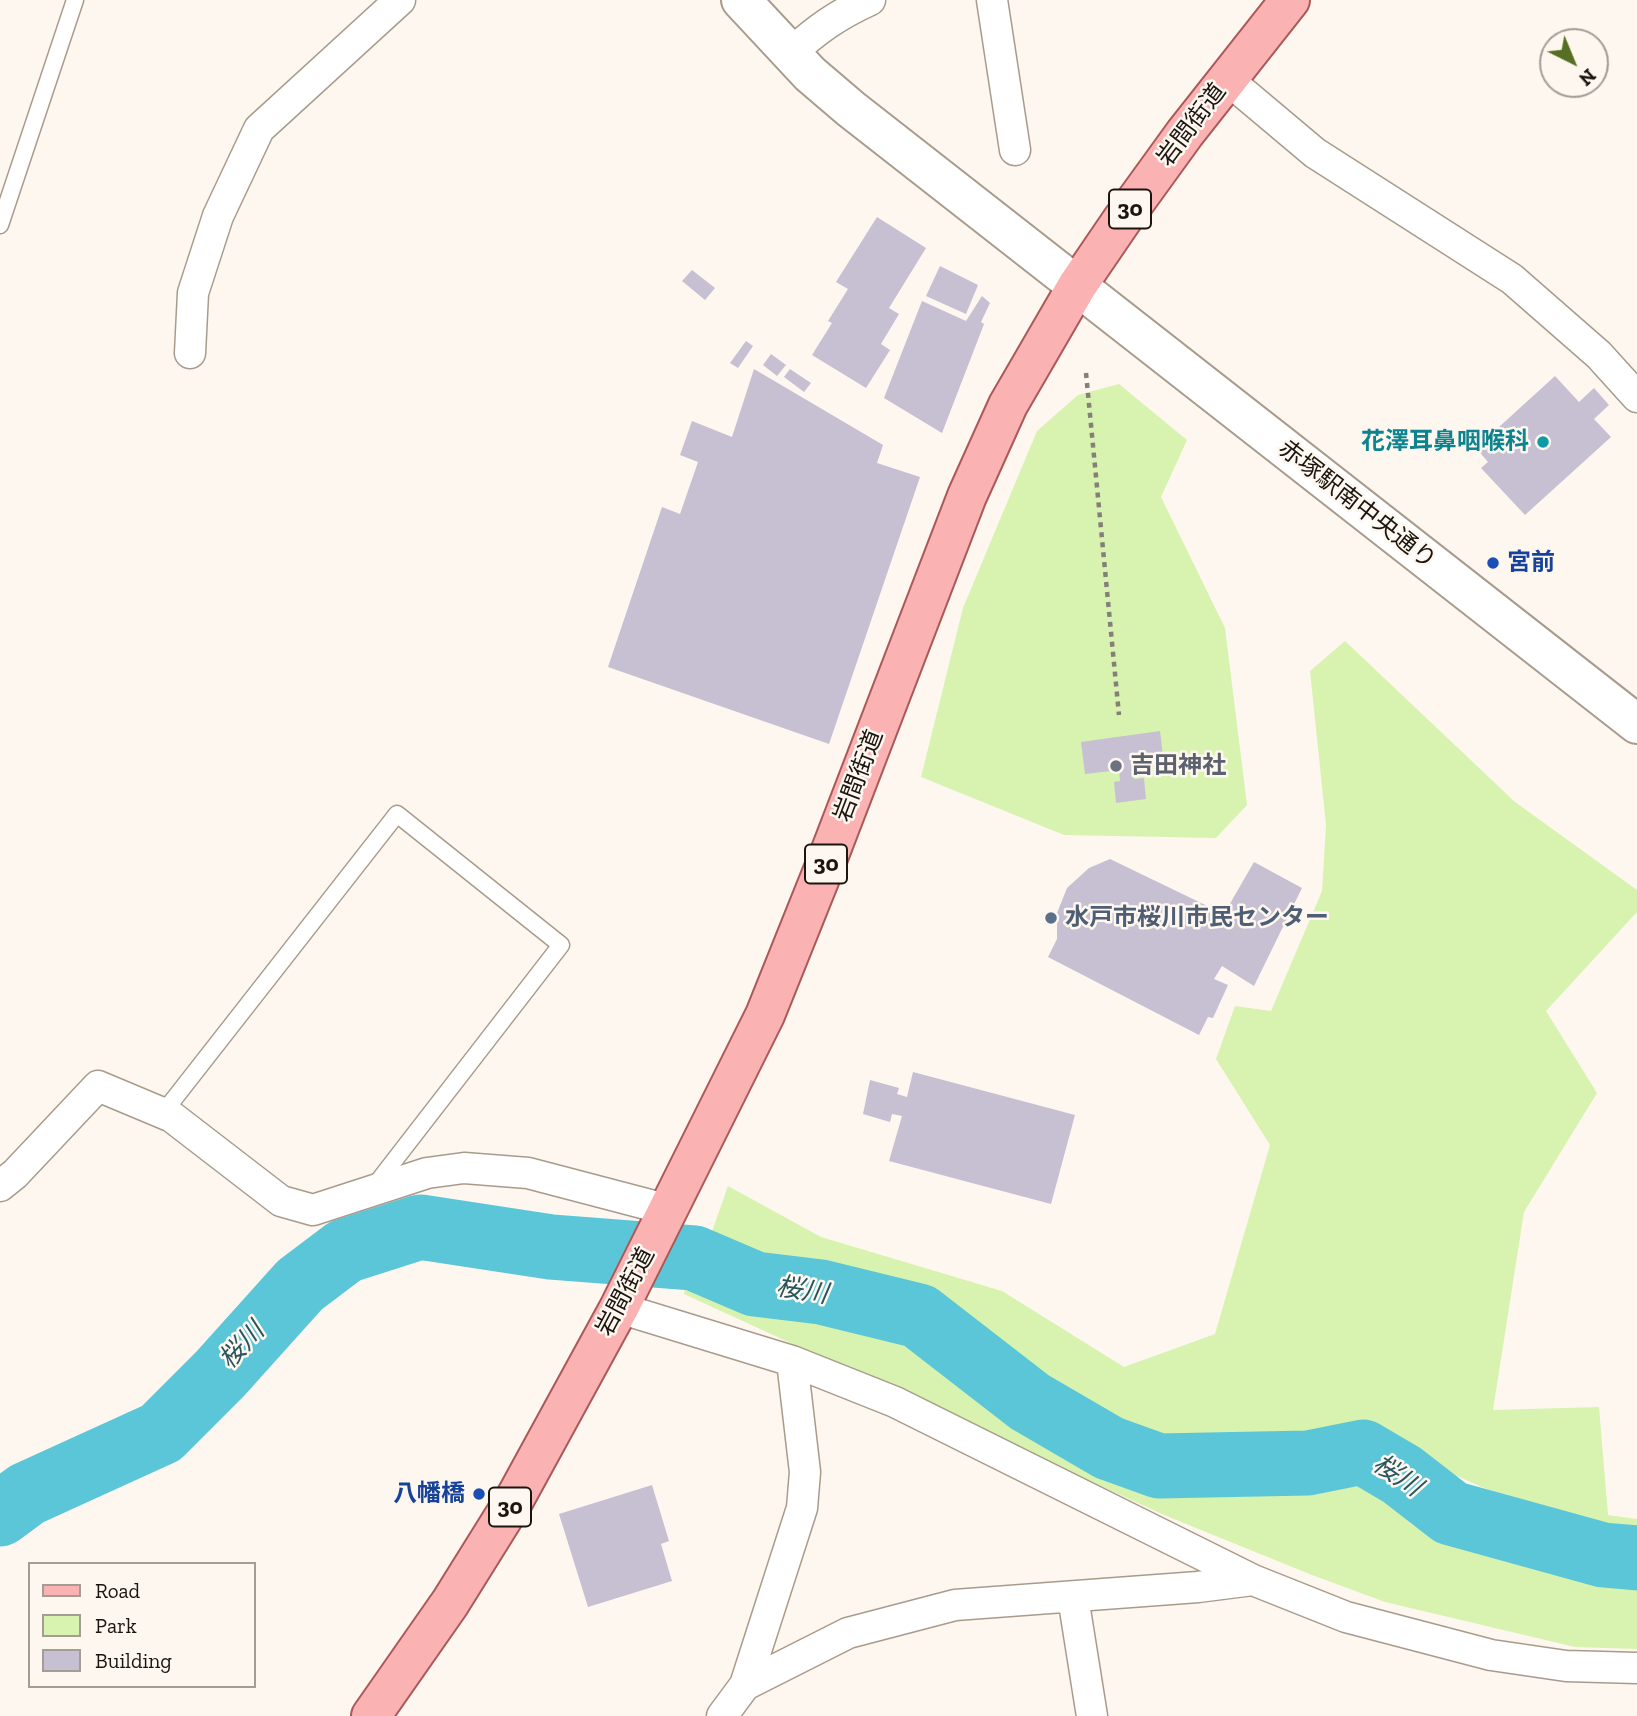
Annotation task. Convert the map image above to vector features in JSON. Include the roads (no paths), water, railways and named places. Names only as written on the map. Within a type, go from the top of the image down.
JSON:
[{"type":"main road","name":"岩間街道","points":[[371,1716],[450,1603],[513,1502],[625,1297],[765,1015],[986,451],[1008,405],[1077,286],[1153,177],[1290,0]]},
{"type":"street","points":[[190,353],[193,293],[218,216],[259,129],[400,0]]},
{"type":"street","name":"赤塚駅南中央通り","points":[[741,0],[790,54],[850,109],[1637,724]]},
{"type":"street","points":[[790,54],[820,28],[870,0]]},
{"type":"street","points":[[992,0],[1015,150]]},
{"type":"street","points":[[1227,79],[1315,153],[1512,279],[1599,355],[1637,397]]},
{"type":"street","points":[[0,1186],[15,1174],[98,1086],[172,1117],[281,1201],[313,1210],[427,1173],[464,1168],[528,1173],[666,1216]]},
{"type":"street","points":[[625,1297],[895,1402],[1253,1580],[1346,1617],[1492,1654],[1566,1666],[1637,1668]]},
{"type":"street","points":[[722,1716],[745,1685],[802,1508],[805,1472],[792,1361]]},
{"type":"street","points":[[745,1685],[848,1633],[955,1605],[1198,1587],[1253,1580]]},
{"type":"street","points":[[1073,1597],[1092,1716]]},
{"type":"lane","points":[[0,225],[75,0]]},
{"type":"lane","points":[[163,1113],[397,814],[561,945],[369,1192]]},
{"type":"waterway","name":"桜川","points":[[0,1514],[27,1494],[161,1433],[220,1374],[300,1285],[345,1251],[420,1227],[551,1247],[694,1258],[755,1284],[821,1292],[919,1316],[1030,1402],[1109,1448],[1159,1466],[1308,1463],[1363,1452],[1402,1475],[1451,1513],[1603,1555],[1637,1558]]},
{"type":"place","name":"花澤耳鼻咽喉科","points":[[1543,442]]},
{"type":"place","name":"宮前","points":[[1493,563]]},
{"type":"place","name":"吉田神社","points":[[1116,766]]},
{"type":"place","name":"水戸市桜川市民センター","points":[[1051,918]]},
{"type":"place","name":"八幡橋","points":[[479,1494]]}]
